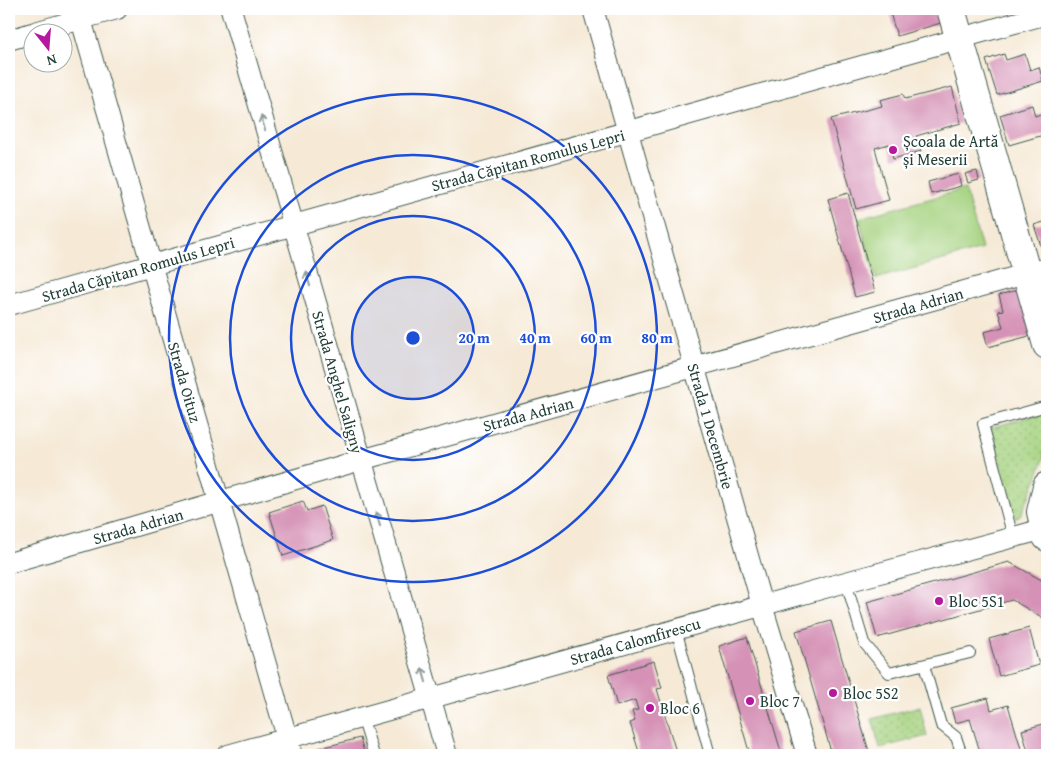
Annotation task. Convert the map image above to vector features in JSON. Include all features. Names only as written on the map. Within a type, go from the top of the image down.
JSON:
[{"type":"street","points":[[60,22],[79,14],[117,9]]},
{"type":"street","name":"Strada Anghel Saligny","points":[[230,9],[447,755]]},
{"type":"street","name":"Strada 1 Decembrie","points":[[593,9],[694,368],[807,755]]},
{"type":"street","points":[[951,9],[1037,271],[1047,345]]},
{"type":"street","name":"Strada Oituz","points":[[79,14],[152,265],[218,503],[290,747]]},
{"type":"street","name":"Strada Căpitan Romulus Lepri","points":[[9,305],[1047,14]]},
{"type":"street","points":[[9,40],[22,36]]},
{"type":"street","name":"Strada Adrian","points":[[9,563],[361,460],[1037,271]]},
{"type":"street","points":[[1045,533],[1041,512],[1047,486]]},
{"type":"street","name":"Strada Calomfirescu","points":[[228,755],[290,747],[362,717],[431,697],[1013,537],[1045,533]]},
{"type":"lane","points":[[1013,537],[983,424],[1047,406]]},
{"type":"lane","points":[[846,582],[864,643],[889,673],[970,653]]},
{"type":"lane","points":[[676,629],[710,755]]},
{"type":"lane","points":[[924,665],[941,726],[956,737],[962,755]]},
{"type":"lane","points":[[362,717],[374,755]]},
{"type":"green space","points":[[965,189],[982,249],[876,279],[859,218]]},
{"type":"green space","points":[[1046,412],[1047,438],[1042,464],[1021,514],[1016,519],[990,428]]},
{"type":"green space","points":[[920,706],[927,736],[880,748],[872,719]]},
{"type":"building","points":[[905,9],[937,9],[941,23],[897,36],[890,13]]},
{"type":"building","points":[[1004,54],[1006,60],[1025,54],[1030,70],[1039,67],[1043,81],[997,95],[986,60]]},
{"type":"building","points":[[952,87],[961,123],[916,136],[921,151],[893,159],[889,144],[875,148],[889,200],[856,209],[831,119],[882,106],[880,100],[903,94],[905,99]]},
{"type":"building","points":[[1032,105],[1035,116],[1043,113],[1047,134],[1009,145],[1000,115]]},
{"type":"building","points":[[977,171],[979,180],[968,183],[965,174]]},
{"type":"building","points":[[958,174],[961,186],[931,194],[928,182]]},
{"type":"building","points":[[848,193],[875,292],[855,297],[828,199]]},
{"type":"building","points":[[1047,221],[1047,254],[1044,255],[1034,225]]},
{"type":"building","points":[[1021,289],[1033,335],[988,347],[984,332],[1003,327],[998,311],[1003,310],[999,295]]},
{"type":"building","points":[[303,501],[307,511],[322,506],[333,540],[283,556],[269,512]]},
{"type":"building","name":"Bloc 5S1","points":[[1009,562],[1047,583],[1047,620],[1012,600],[877,638],[867,602]]},
{"type":"building","name":"Bloc 5S2","points":[[831,621],[870,755],[832,755],[796,631]]},
{"type":"building","points":[[1029,628],[1039,665],[999,676],[989,639]]},
{"type":"building","name":"Bloc 7","points":[[747,637],[782,755],[750,755],[719,646]]},
{"type":"building","name":"Bloc 6","points":[[654,661],[662,688],[657,689],[677,755],[640,755],[630,723],[635,721],[632,711],[638,710],[635,700],[617,706],[608,675]]},
{"type":"building","points":[[988,698],[991,710],[1008,705],[1023,755],[981,755],[970,719],[955,723],[951,708]]},
{"type":"building","points":[[1047,723],[1047,755],[1029,755],[1022,730]]},
{"type":"building","points":[[360,738],[365,755],[313,755],[312,750]]},
{"type":"place","name":"Școala de Artă și Meserii","points":[[893,150]]},
{"type":"place","name":"Bloc 5S1","points":[[939,601]]},
{"type":"place","name":"Bloc 5S2","points":[[833,693]]},
{"type":"place","name":"Bloc 7","points":[[750,701]]},
{"type":"place","name":"Bloc 6","points":[[650,708]]}]
